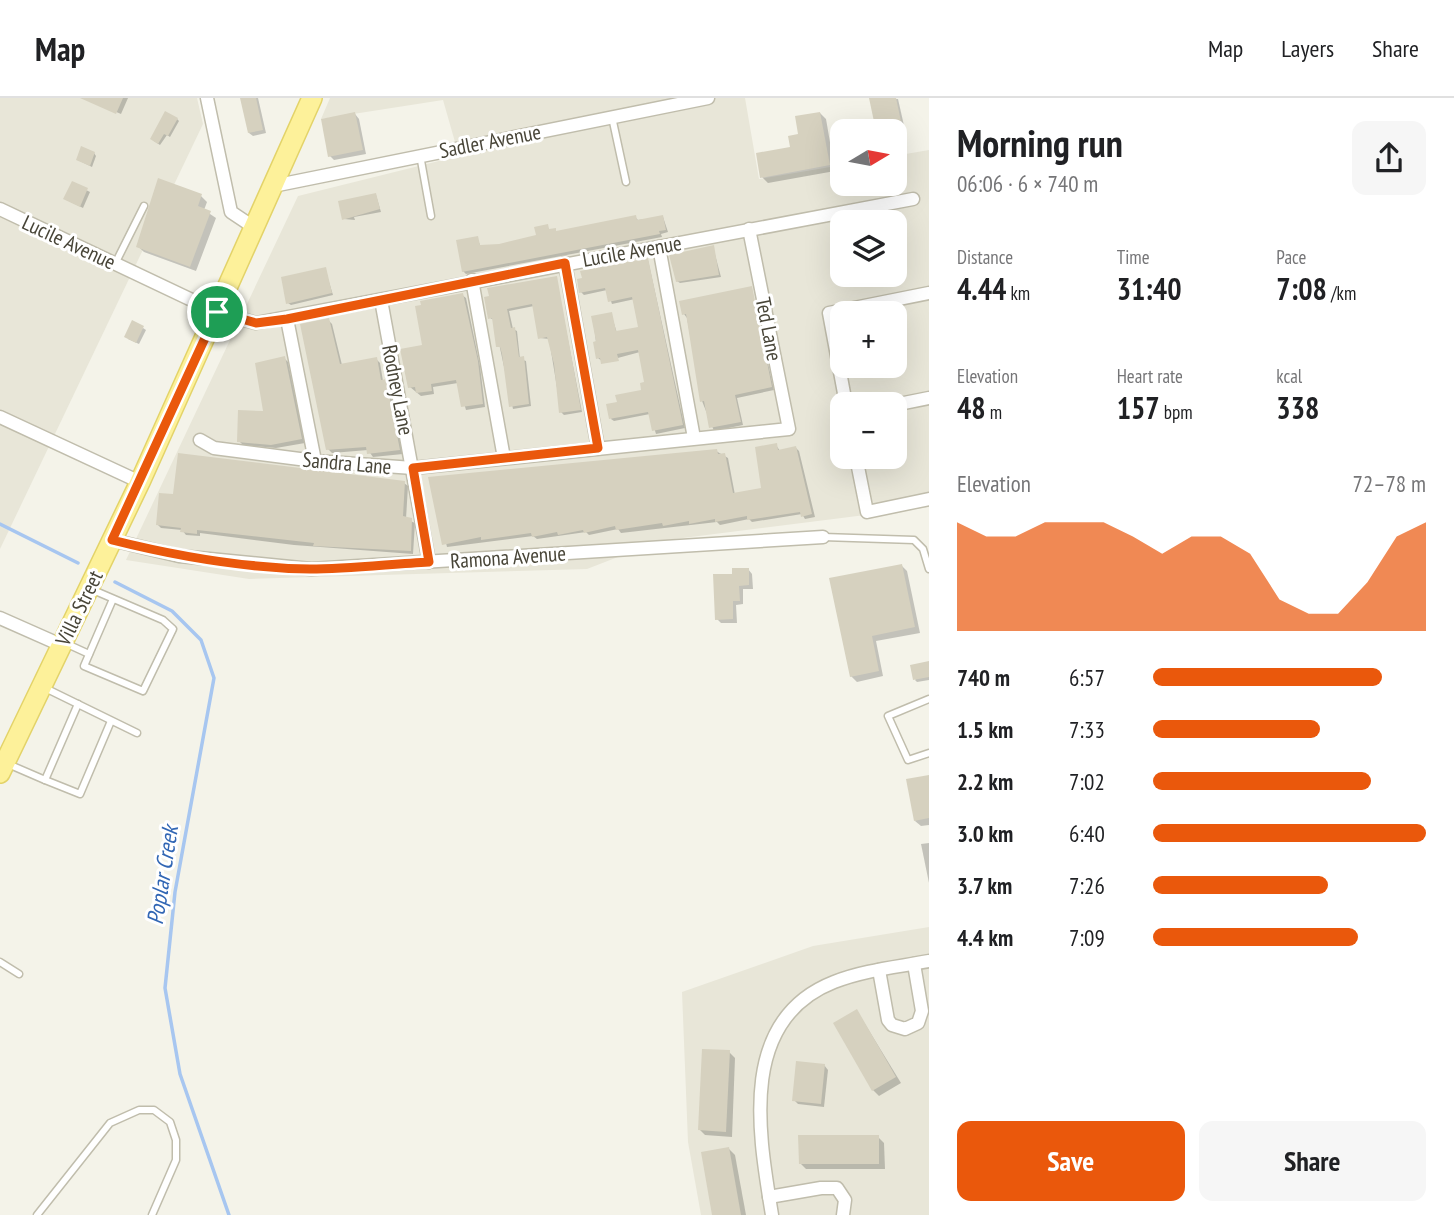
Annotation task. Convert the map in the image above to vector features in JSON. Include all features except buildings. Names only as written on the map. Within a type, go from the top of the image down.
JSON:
[{"type":"main road","name":"Villa Street","points":[[3,768],[140,482],[312,98]]},
{"type":"street","points":[[207,98],[231,212],[255,228]]},
{"type":"street","name":"Sadler Avenue","points":[[273,186],[612,117],[659,102],[708,98]]},
{"type":"street","name":"Lucile Avenue","points":[[0,209],[217,312],[256,323],[287,319],[472,280],[913,199]]},
{"type":"street","name":"Ted Lane","points":[[749,229],[789,429]]},
{"type":"street","points":[[659,247],[694,438]]},
{"type":"street","points":[[565,263],[598,448]]},
{"type":"street","points":[[472,280],[504,458]]},
{"type":"street","points":[[844,392],[830,313],[929,293]]},
{"type":"street","name":"Rodney Lane","points":[[381,300],[429,562]]},
{"type":"street","points":[[287,319],[315,461]]},
{"type":"street","points":[[907,402],[929,398]]},
{"type":"street","points":[[0,417],[140,482]]},
{"type":"street","name":"Sandra Lane","points":[[200,440],[214,448],[315,461],[413,468],[789,429]]},
{"type":"street","points":[[858,469],[867,512],[929,499]]},
{"type":"street","name":"Ramona Avenue","points":[[112,540],[179,556],[311,569],[823,537]]},
{"type":"street","points":[[0,618],[62,644]]},
{"type":"street","points":[[772,1215],[760,1139],[758,1099],[771,1046],[779,1029],[805,999],[834,982],[878,970],[929,961]]},
{"type":"street","points":[[878,970],[888,1020],[892,1025],[905,1029],[918,1023],[922,1011],[914,964]]},
{"type":"street","points":[[769,1197],[837,1188],[845,1200],[843,1215]]},
{"type":"lane","points":[[612,117],[626,182]]},
{"type":"lane","points":[[420,155],[431,216]]},
{"type":"lane","points":[[115,264],[144,205]]},
{"type":"lane","points":[[823,537],[914,540],[923,549],[929,569]]},
{"type":"lane","points":[[89,588],[163,620],[173,629],[143,691],[83,666],[113,599]]},
{"type":"lane","points":[[62,644],[89,654]]},
{"type":"lane","points":[[41,687],[137,733]]},
{"type":"lane","points":[[929,699],[888,716],[908,760],[929,753]]},
{"type":"lane","points":[[45,780],[78,704]]},
{"type":"lane","points":[[3,768],[80,794],[111,721]]},
{"type":"lane","points":[[0,962],[19,974]]},
{"type":"lane","points":[[37,1215],[110,1123],[139,1110],[154,1110],[170,1122],[176,1140],[176,1160],[152,1215]]},
{"type":"shaded area","points":[[0,98],[197,98],[203,124],[0,549]]},
{"type":"shaded area","points":[[330,98],[745,98],[759,179],[830,167],[830,196],[907,196],[907,154],[929,150],[929,507],[659,541],[587,569],[249,579],[126,560],[298,196],[459,156],[443,100],[321,119]]},
{"type":"shaded area","points":[[929,927],[929,1215],[701,1215],[688,1142],[682,992],[813,946]]},
{"type":"waterway","name":"Poplar Creek","points":[[0,524],[78,563]]},
{"type":"waterway","name":"Poplar Creek","points":[[115,582],[172,611],[201,640],[214,678],[175,892],[165,988],[180,1074],[229,1215]]},
{"type":"route","points":[[565,263],[598,448],[413,468],[429,562],[311,569],[179,556],[112,540],[217,312],[256,323],[287,319],[565,263]]}]
